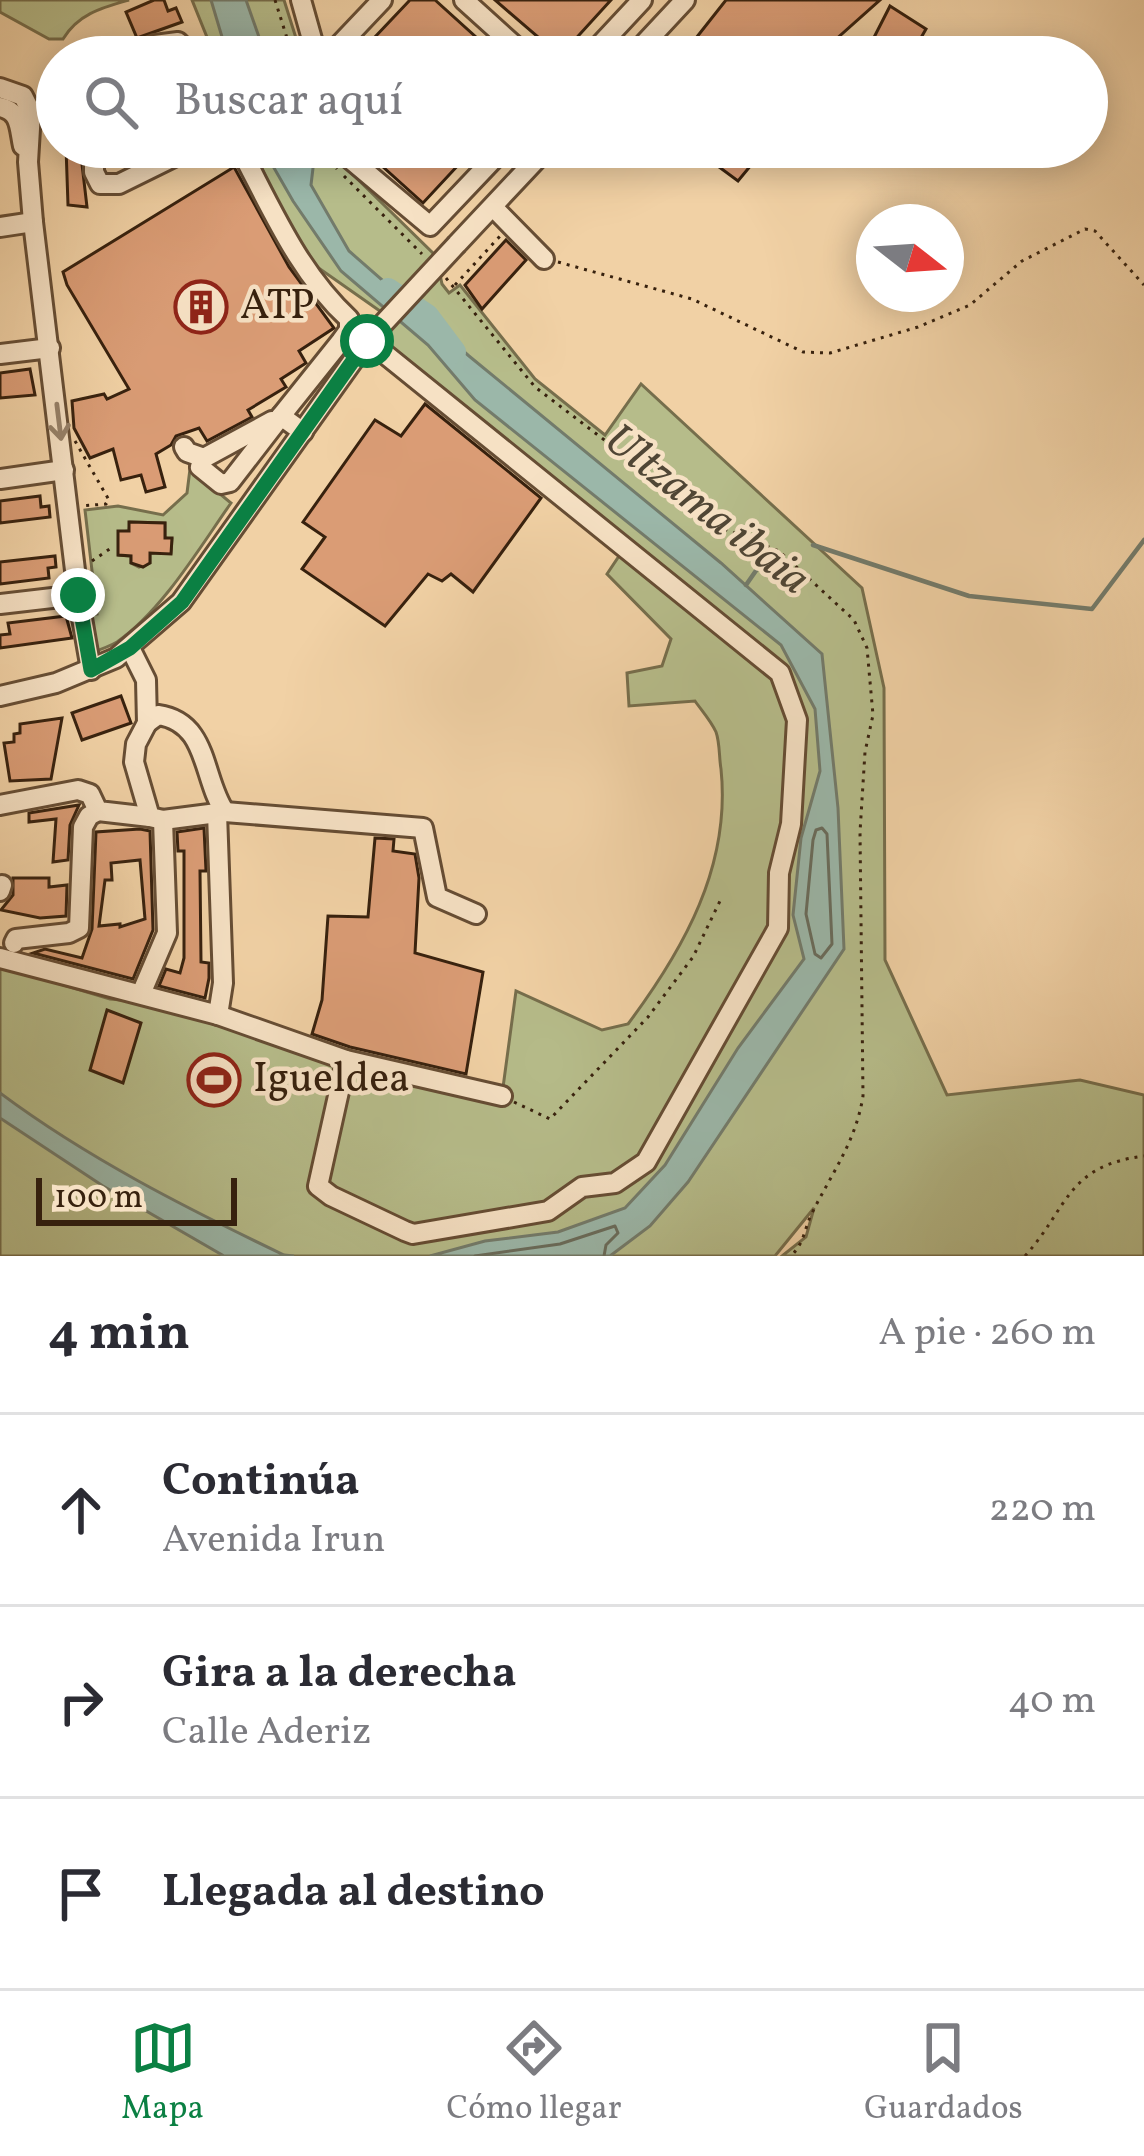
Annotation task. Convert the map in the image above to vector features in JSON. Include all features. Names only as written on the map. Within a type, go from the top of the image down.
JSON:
[{"type":"street","points":[[301,0],[311,36]]},
{"type":"street","points":[[348,36],[382,0]]},
{"type":"street","points":[[464,0],[504,36]]},
{"type":"street","points":[[609,36],[642,0]]},
{"type":"street","points":[[652,36],[685,0]]},
{"type":"street","points":[[5,98],[18,120],[28,162],[78,595],[91,670]]},
{"type":"street","points":[[94,168],[100,184],[119,184],[151,168]]},
{"type":"street","points":[[249,168],[300,262],[325,297],[349,319],[349,330],[230,482],[221,484],[200,467],[204,458],[281,416]]},
{"type":"street","points":[[361,168],[430,226],[485,168]]},
{"type":"street","points":[[0,696],[91,670],[130,648],[182,602],[371,343],[529,168]]},
{"type":"street","points":[[493,207],[544,259]]},
{"type":"street","points":[[0,227],[34,223]]},
{"type":"street","points":[[346,1060],[318,1176],[322,1192],[413,1234],[548,1210],[582,1187],[615,1183],[632,1174],[646,1162],[778,928],[779,873],[790,824],[797,720],[780,673],[371,343]]},
{"type":"street","points":[[0,354],[50,348]]},
{"type":"street","points":[[281,416],[303,432]]},
{"type":"street","points":[[184,447],[204,458]]},
{"type":"street","points":[[0,479],[64,470]]},
{"type":"street","points":[[0,604],[78,595]]},
{"type":"street","points":[[130,648],[146,680],[147,723]]},
{"type":"street","points":[[142,994],[167,934],[156,818],[134,762],[136,744],[147,723],[158,715],[171,716],[198,741],[221,813],[223,983],[218,1015]]},
{"type":"street","points":[[0,805],[78,790],[90,794],[98,812]]},
{"type":"street","points":[[476,914],[437,897],[423,828],[221,813],[156,818],[98,812],[88,816],[83,826],[79,928],[16,939],[6,949],[346,1060],[502,1096]]},
{"type":"path","points":[[275,0],[286,36]]},
{"type":"path","points":[[336,168],[430,262]]},
{"type":"path","points":[[453,286],[502,233],[502,226]]},
{"type":"path","points":[[544,259],[692,299],[803,352],[830,353],[861,345],[970,305],[1022,261],[1084,229],[1095,231],[1144,285]]},
{"type":"path","points":[[442,274],[535,387],[717,526],[779,551],[854,620],[867,648],[873,715],[865,752],[860,832],[863,1096],[859,1123],[844,1157],[809,1217],[801,1246],[791,1256]]},
{"type":"path","points":[[70,433],[109,500],[79,506]]},
{"type":"path","points":[[86,567],[114,546]]},
{"type":"path","points":[[502,1096],[550,1119],[648,1017],[693,957],[720,901]]},
{"type":"path","points":[[1025,1256],[1064,1197],[1082,1180],[1105,1163],[1144,1156]]},
{"type":"green space","points":[[0,0],[129,0],[83,18],[65,36],[44,36],[0,12]]},
{"type":"green space","points":[[192,0],[284,0],[295,36],[207,36]]},
{"type":"green space","points":[[262,168],[346,168],[436,256],[442,284],[449,293],[460,285],[535,379],[605,435],[641,384],[862,588],[884,688],[885,960],[947,1095],[1080,1080],[1144,1095],[1144,1256],[782,1256],[806,1237],[814,1208],[775,1256],[0,1256],[0,966],[110,999],[143,1002],[337,1063],[502,1095],[516,991],[602,1030],[628,1024],[685,936],[711,873],[722,805],[717,736],[695,701],[629,706],[627,673],[662,666],[671,639],[607,574],[623,550],[376,360],[383,351],[375,346],[397,323],[310,262]]},
{"type":"green space","points":[[190,469],[231,503],[179,577],[134,629],[117,642],[82,656],[78,617],[97,614],[85,510],[118,506],[163,515],[187,493]],"holes":[[[130,522],[165,523],[165,538],[172,539],[171,553],[150,553],[150,563],[139,567],[131,563],[131,556],[119,555],[119,532],[129,531]]]},
{"type":"water","points":[[211,0],[246,0],[259,36],[222,36]]},
{"type":"water","points":[[274,168],[313,168],[311,185],[349,251],[721,563],[822,654],[838,808],[844,949],[688,1182],[650,1226],[610,1256],[430,1256],[485,1241],[558,1232],[625,1208],[665,1165],[738,1048],[804,959],[793,915],[801,838],[820,771],[815,709],[781,645],[475,400],[428,345],[341,271]]},
{"type":"water","points":[[0,1093],[138,1181],[294,1256],[224,1256],[103,1186],[0,1118]]},
{"type":"building","points":[[164,0],[168,11],[176,8],[182,22],[136,36],[126,12]]},
{"type":"building","points":[[410,0],[435,0],[475,36],[376,36]]},
{"type":"building","points":[[495,0],[611,0],[578,36],[537,36]]},
{"type":"building","points":[[726,0],[880,0],[840,36],[698,36]]},
{"type":"building","points":[[890,6],[926,29],[922,36],[875,36]]},
{"type":"building","points":[[67,168],[82,168],[87,207],[68,205]]},
{"type":"building","name":"ATP","points":[[235,168],[289,267],[334,328],[299,351],[306,363],[281,379],[286,387],[248,410],[252,417],[207,441],[199,428],[176,436],[156,454],[165,487],[146,492],[141,475],[121,480],[113,449],[90,458],[74,428],[72,401],[104,394],[107,399],[129,389],[63,272]]},
{"type":"building","points":[[384,168],[456,168],[423,203]]},
{"type":"building","points":[[720,168],[749,168],[738,181]]},
{"type":"building","points":[[506,240],[526,260],[482,309],[465,285]]},
{"type":"building","points":[[30,369],[35,395],[0,398],[0,373]]},
{"type":"building","points":[[425,404],[541,498],[473,592],[451,574],[442,581],[428,574],[385,626],[302,569],[325,537],[303,522],[375,420],[401,436]]},
{"type":"building","points":[[40,496],[41,507],[49,506],[50,517],[0,523],[0,501]]},
{"type":"building","points":[[129,522],[165,523],[165,538],[172,538],[171,554],[150,553],[150,563],[143,567],[131,563],[131,556],[118,555],[118,531],[129,531]]},
{"type":"building","points":[[55,556],[56,567],[48,568],[49,578],[0,584],[0,562]]},
{"type":"building","points":[[66,616],[72,638],[0,648],[0,635],[10,634],[8,623]]},
{"type":"building","points":[[121,696],[131,723],[82,740],[72,713]]},
{"type":"building","points":[[62,718],[51,779],[10,781],[4,743],[14,742],[20,724]]},
{"type":"building","points":[[79,805],[70,825],[68,860],[53,862],[56,819],[29,822],[29,813]]},
{"type":"building","points":[[204,828],[206,871],[200,871],[201,962],[209,963],[205,998],[159,986],[166,969],[180,973],[184,958],[184,851],[178,851],[177,832]]},
{"type":"building","points":[[150,831],[153,930],[133,979],[33,953],[45,949],[82,958],[92,929],[96,832]],"holes":[[[140,860],[145,919],[120,927],[99,926],[105,880],[112,880],[111,863]]]},
{"type":"building","points":[[375,838],[394,839],[393,851],[415,854],[419,878],[415,953],[483,972],[466,1074],[312,1034],[322,1000],[328,916],[368,917]]},
{"type":"building","points":[[13,878],[49,878],[49,887],[67,885],[66,916],[40,918],[1,910],[13,895]]},
{"type":"building","points":[[107,1010],[141,1023],[123,1083],[90,1070]]},
{"type":"waterway","name":"Ultzama ibaia","points":[[388,290],[427,316],[454,352]]},
{"type":"waterway","points":[[813,545],[969,596],[1092,609],[1144,540]]},
{"type":"waterway","points":[[746,585],[762,562]]},
{"type":"place","name":"ATP","points":[[201,307]]},
{"type":"place","name":"Igueldea","points":[[214,1080]]},
{"type":"route","points":[[78,595],[91,670],[130,648],[182,602],[367,341]]}]
